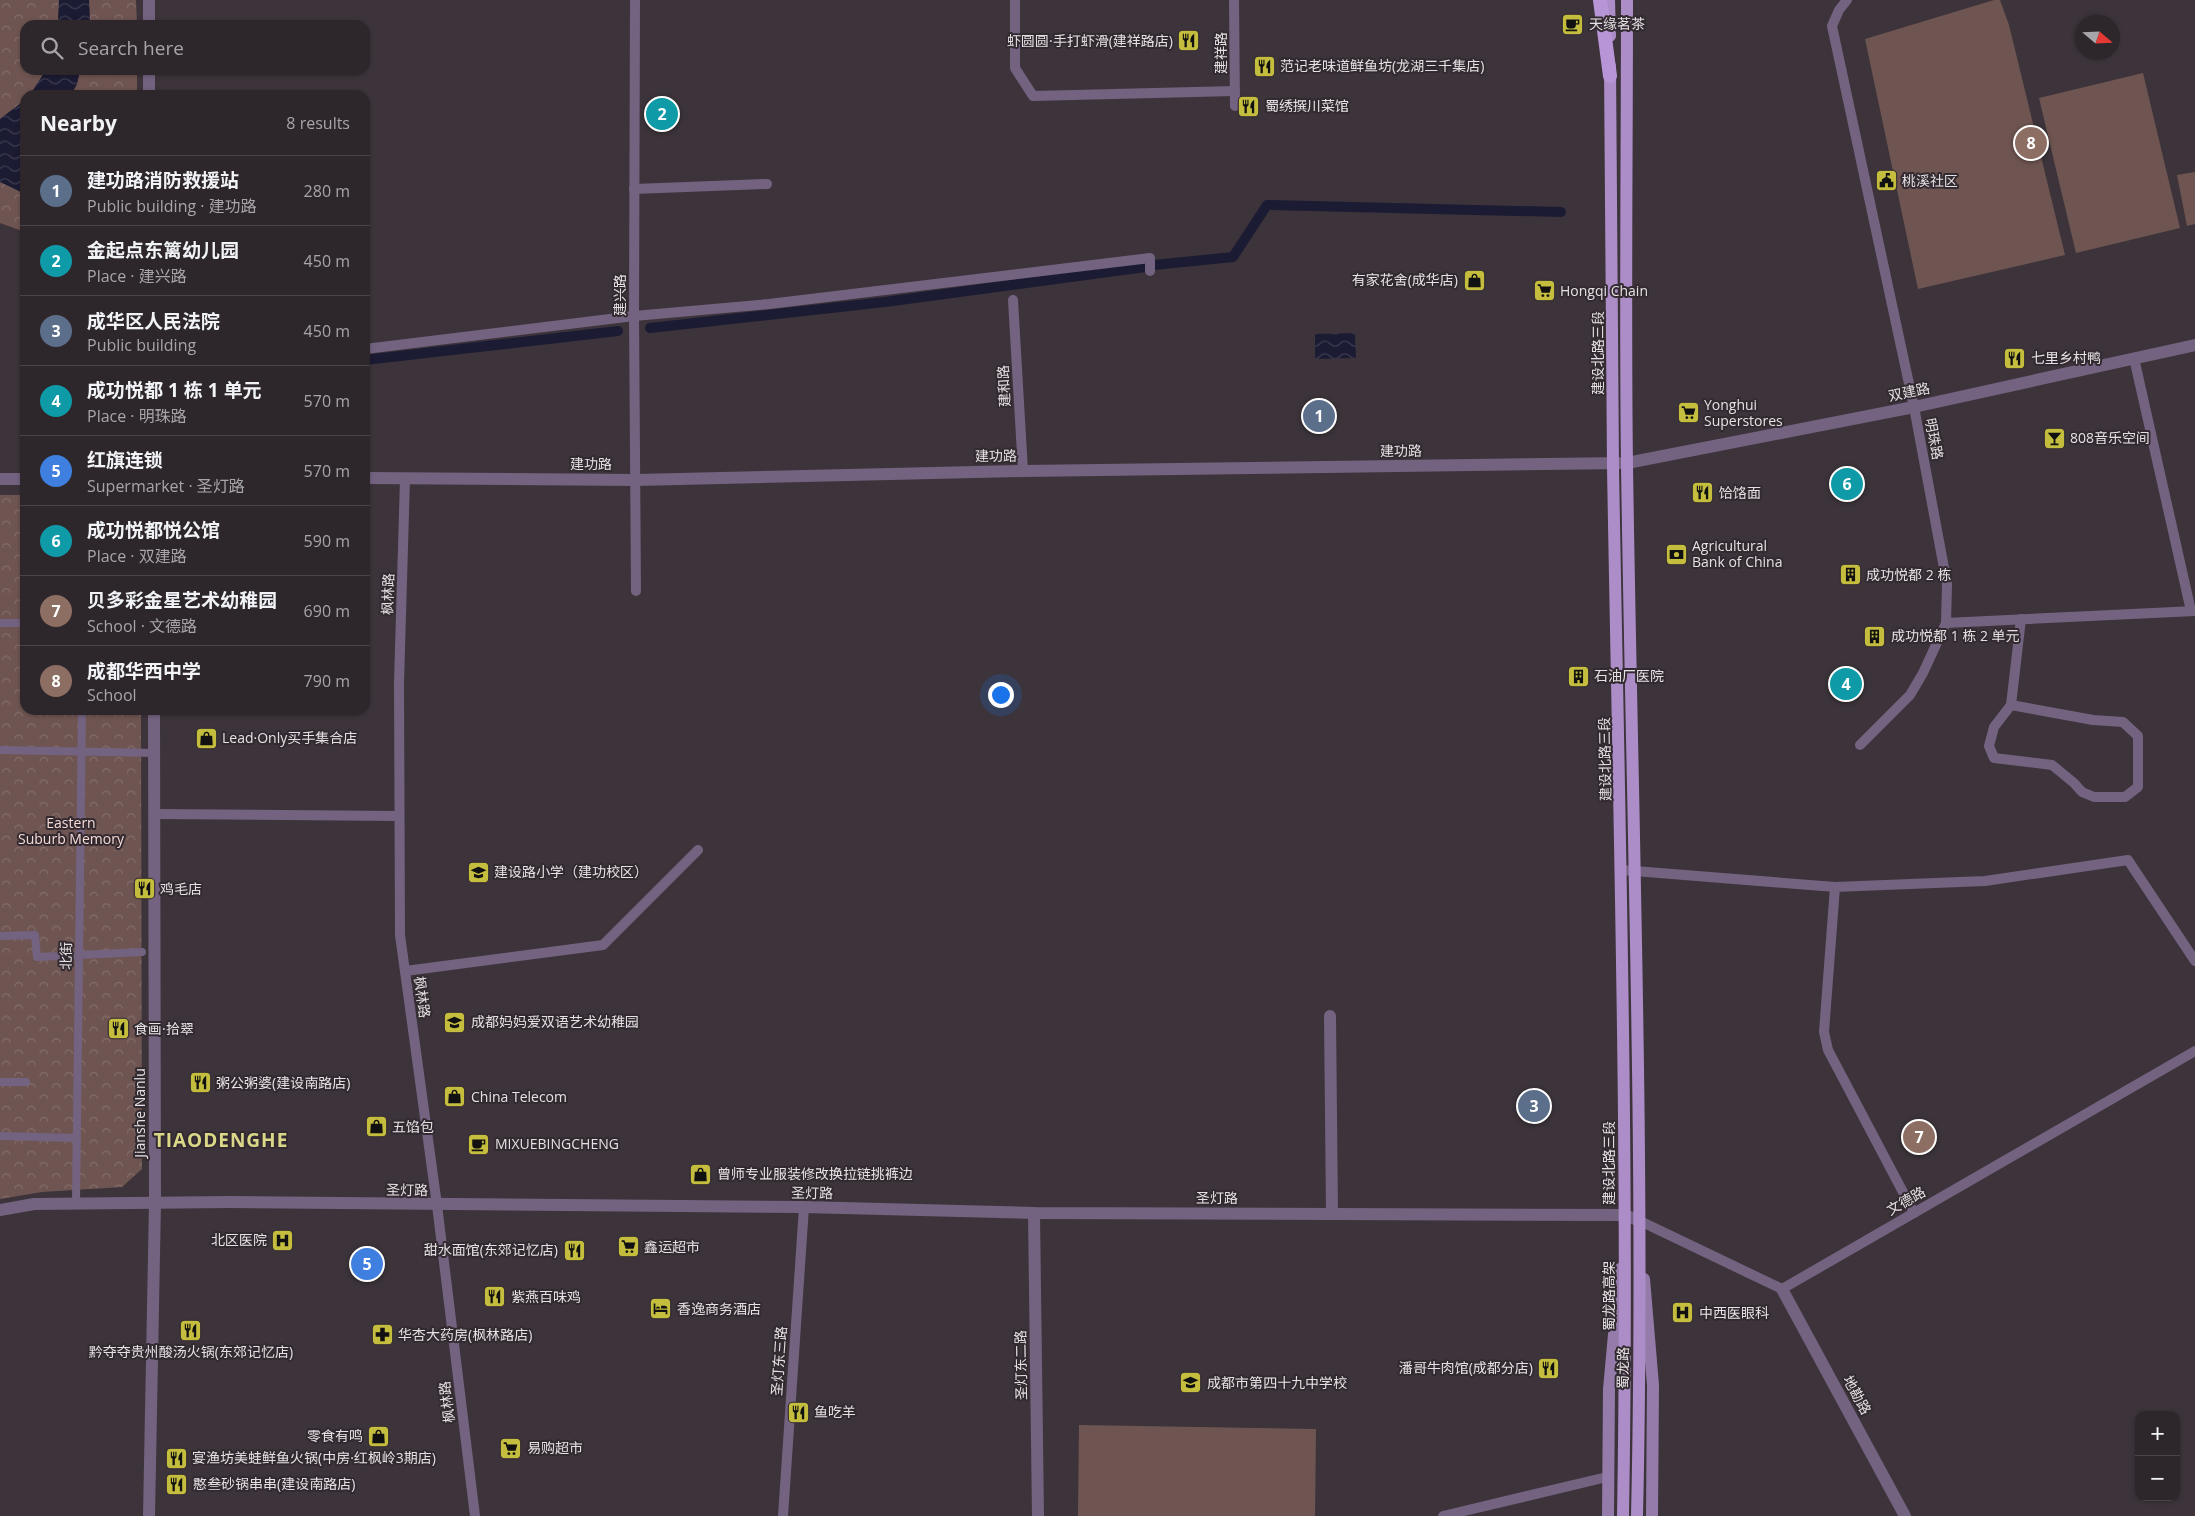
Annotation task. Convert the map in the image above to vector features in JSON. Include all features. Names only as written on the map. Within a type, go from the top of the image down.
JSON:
[{"type":"highway","points":[[1600,0],[1610,76]]},
{"type":"main road","name":"建设北路三段","points":[[1608,1516],[1609,1389],[1625,1215],[1622,870],[1613,463],[1609,0]]},
{"type":"main road","name":"建设北路三段","points":[[1627,0],[1627,463],[1636,870],[1640,1221],[1653,1385],[1652,1516]]},
{"type":"main road","name":"蜀龙路高架","points":[[1623,1516],[1625,1215]]},
{"type":"main road","name":"蜀龙路","points":[[1637,1516],[1640,1221]]},
{"type":"street","points":[[149,0],[149,20]]},
{"type":"street","name":"建兴路","points":[[635,0],[634,316],[636,591]]},
{"type":"street","points":[[1015,0],[1015,68],[1033,96],[1235,91]]},
{"type":"street","name":"建祥路","points":[[1234,0],[1235,106]]},
{"type":"street","name":"明珠路","points":[[1847,0],[1832,26],[1914,407],[1947,584],[1946,623],[1924,673],[1910,695],[1860,745]]},
{"type":"street","points":[[149,75],[149,90]]},
{"type":"street","points":[[634,189],[767,184]]},
{"type":"street","points":[[370,348],[634,316],[769,304],[1150,258],[1150,271]]},
{"type":"street","name":"建和路","points":[[1013,300],[1023,471]]},
{"type":"street","name":"双建路","points":[[1627,463],[1914,407],[2195,344]]},
{"type":"street","points":[[1946,623],[2193,611],[2134,358]]},
{"type":"street","name":"建功路","points":[[370,478],[636,480],[1023,471],[1627,463]]},
{"type":"street","points":[[0,479],[20,479]]},
{"type":"street","name":"枫林路","points":[[405,479],[398,683],[400,935],[437,1205],[475,1516]]},
{"type":"street","points":[[2011,705],[2093,720],[2123,722],[2138,736],[2138,787],[2125,798],[2094,798],[2082,792],[2074,782],[2052,765],[1994,758],[1989,746],[1994,727],[2011,705],[2021,619]]},
{"type":"street","points":[[0,623],[20,623]]},
{"type":"street","name":"北街","points":[[76,1203],[82,715]]},
{"type":"street","name":"Jianshe Nanlu","points":[[149,1516],[155,1203],[154,715]]},
{"type":"street","points":[[0,750],[155,753]]},
{"type":"street","points":[[155,814],[398,816]]},
{"type":"street","points":[[405,970],[603,946],[698,850]]},
{"type":"street","points":[[1622,870],[1836,887],[1985,881],[2128,860],[2195,961]]},
{"type":"street","points":[[1836,887],[1824,1032],[1828,1050],[1914,1213]]},
{"type":"street","points":[[0,936],[35,935],[37,957],[142,952]]},
{"type":"street","points":[[1330,1016],[1332,1213]]},
{"type":"street","name":"文德路","points":[[1782,1289],[2195,1051]]},
{"type":"street","points":[[0,1082],[26,1082]]},
{"type":"street","points":[[0,1136],[77,1138]]},
{"type":"street","name":"圣灯路","points":[[0,1210],[34,1204],[155,1203],[804,1207],[1034,1213],[1625,1215]]},
{"type":"street","name":"圣灯东三路","points":[[783,1516],[804,1207]]},
{"type":"street","name":"圣灯东二路","points":[[1034,1213],[1038,1516]]},
{"type":"street","points":[[1625,1215],[1782,1289]]},
{"type":"street","name":"地勘路","points":[[1782,1289],[1905,1516]]},
{"type":"street","points":[[1443,1516],[1607,1478]]},
{"type":"green space","points":[[0,0],[59,0],[58,20],[20,20],[20,75],[43,75],[33,90],[20,90],[20,104],[0,119]]},
{"type":"green space","points":[[89,0],[136,0],[137,20],[90,20]]},
{"type":"green space","points":[[1994,0],[2000,0],[2009,25],[2065,255],[1918,289],[1865,39]]},
{"type":"green space","points":[[2143,73],[2180,228],[2076,253],[2039,98]]},
{"type":"green space","points":[[79,75],[137,75],[137,90],[74,90]]},
{"type":"green space","points":[[2195,172],[2195,224],[2187,226],[2177,175]]},
{"type":"green space","points":[[0,182],[20,191],[20,230],[0,223]]},
{"type":"green space","name":"Eastern Suburb Memory","points":[[0,495],[20,495],[20,715],[141,715],[142,1169],[122,1187],[42,1192],[0,1199]]},
{"type":"green space","points":[[1079,1425],[1316,1429],[1315,1516],[1078,1516]]},
{"type":"water","points":[[59,0],[89,0],[90,20],[58,20]]},
{"type":"water","points":[[43,75],[79,75],[74,90],[33,90]]},
{"type":"water","points":[[20,104],[20,192],[0,182],[0,119]]},
{"type":"water","points":[[1355,333],[1356,358],[1315,359],[1315,334]]},
{"type":"waterway","points":[[1154,265],[1233,257],[1267,205],[1561,212]]},
{"type":"waterway","points":[[650,328],[885,302],[1145,267]]},
{"type":"waterway","points":[[370,359],[618,331]]},
{"type":"place","name":"天缘茗茶","points":[[1573,24]]},
{"type":"place","name":"虾圆圆·手打虾滑(建祥路店)","points":[[1189,41]]},
{"type":"place","name":"范记老味道鲜鱼坊(龙湖三千集店)","points":[[1264,66]]},
{"type":"place","name":"蜀绣撰川菜馆","points":[[1249,106]]},
{"type":"place","name":"金起点东篱幼儿园","points":[[662,114]]},
{"type":"place","name":"成都华西中学","points":[[2031,143]]},
{"type":"place","name":"桃溪社区","points":[[1886,181]]},
{"type":"place","name":"有家花舍(成华店)","points":[[1474,280]]},
{"type":"place","name":"Hongqi Chain","points":[[1544,291]]},
{"type":"place","name":"七里乡村鸭","points":[[2015,358]]},
{"type":"place","name":"Yonghui Superstores","points":[[1688,413]]},
{"type":"place","name":"建功路消防救援站","points":[[1319,416]]},
{"type":"place","name":"808音乐空间","points":[[2054,438]]},
{"type":"place","name":"成功悦都悦公馆","points":[[1847,484]]},
{"type":"place","name":"饸饹面","points":[[1703,493]]},
{"type":"place","name":"Agricultural Bank of China","points":[[1676,554]]},
{"type":"place","name":"成功悦都 2 栋","points":[[1850,575]]},
{"type":"place","name":"成功悦都 1 栋 2 单元","points":[[1875,636]]},
{"type":"place","name":"石油厂医院","points":[[1578,676]]},
{"type":"place","name":"成功悦都 1 栋 1 单元","points":[[1846,684]]},
{"type":"place","name":"Lead·Only买手集合店","points":[[206,738]]},
{"type":"place","name":"建设路小学（建功校区）","points":[[478,872]]},
{"type":"place","name":"鸡毛店","points":[[144,889]]},
{"type":"place","name":"成都妈妈爱双语艺术幼稚园","points":[[455,1022]]},
{"type":"place","name":"食画·拾翠","points":[[118,1029]]},
{"type":"place","name":"粥公粥婆(建设南路店)","points":[[200,1083]]},
{"type":"place","name":"China Telecom","points":[[455,1097]]},
{"type":"place","name":"成华区人民法院","points":[[1534,1106]]},
{"type":"place","name":"五馅包","points":[[376,1127]]},
{"type":"place","name":"贝多彩金星艺术幼稚园","points":[[1919,1137]]},
{"type":"place","name":"MIXUEBINGCHENG","points":[[479,1144]]},
{"type":"place","name":"曾师专业服装修改换拉链挑裤边","points":[[701,1174]]},
{"type":"place","name":"北区医院","points":[[283,1240]]},
{"type":"place","name":"鑫运超市","points":[[628,1247]]},
{"type":"place","name":"甜水面馆(东郊记忆店)","points":[[574,1250]]},
{"type":"place","name":"红旗连锁","points":[[367,1264]]},
{"type":"place","name":"紫燕百味鸡","points":[[495,1297]]},
{"type":"place","name":"香逸商务酒店","points":[[661,1309]]},
{"type":"place","name":"中西医眼科","points":[[1683,1313]]},
{"type":"place","name":"黔夺夺贵州酸汤火锅(东郊记忆店)","points":[[191,1330]]},
{"type":"place","name":"华杏大药房(枫林路店)","points":[[382,1335]]},
{"type":"place","name":"潘哥牛肉馆(成都分店)","points":[[1549,1368]]},
{"type":"place","name":"成都市第四十九中学校","points":[[1191,1383]]},
{"type":"place","name":"鱼吃羊","points":[[798,1412]]},
{"type":"place","name":"零食有鸣","points":[[379,1436]]},
{"type":"place","name":"易购超市","points":[[511,1448]]},
{"type":"place","name":"宴渔坊美蛙鲜鱼火锅(中房·红枫岭3期店)","points":[[176,1458]]},
{"type":"place","name":"憨叁砂锅串串(建设南路店)","points":[[177,1484]]},
{"type":"district","name":"TIAODENGHE","points":[[221,1140]]}]
